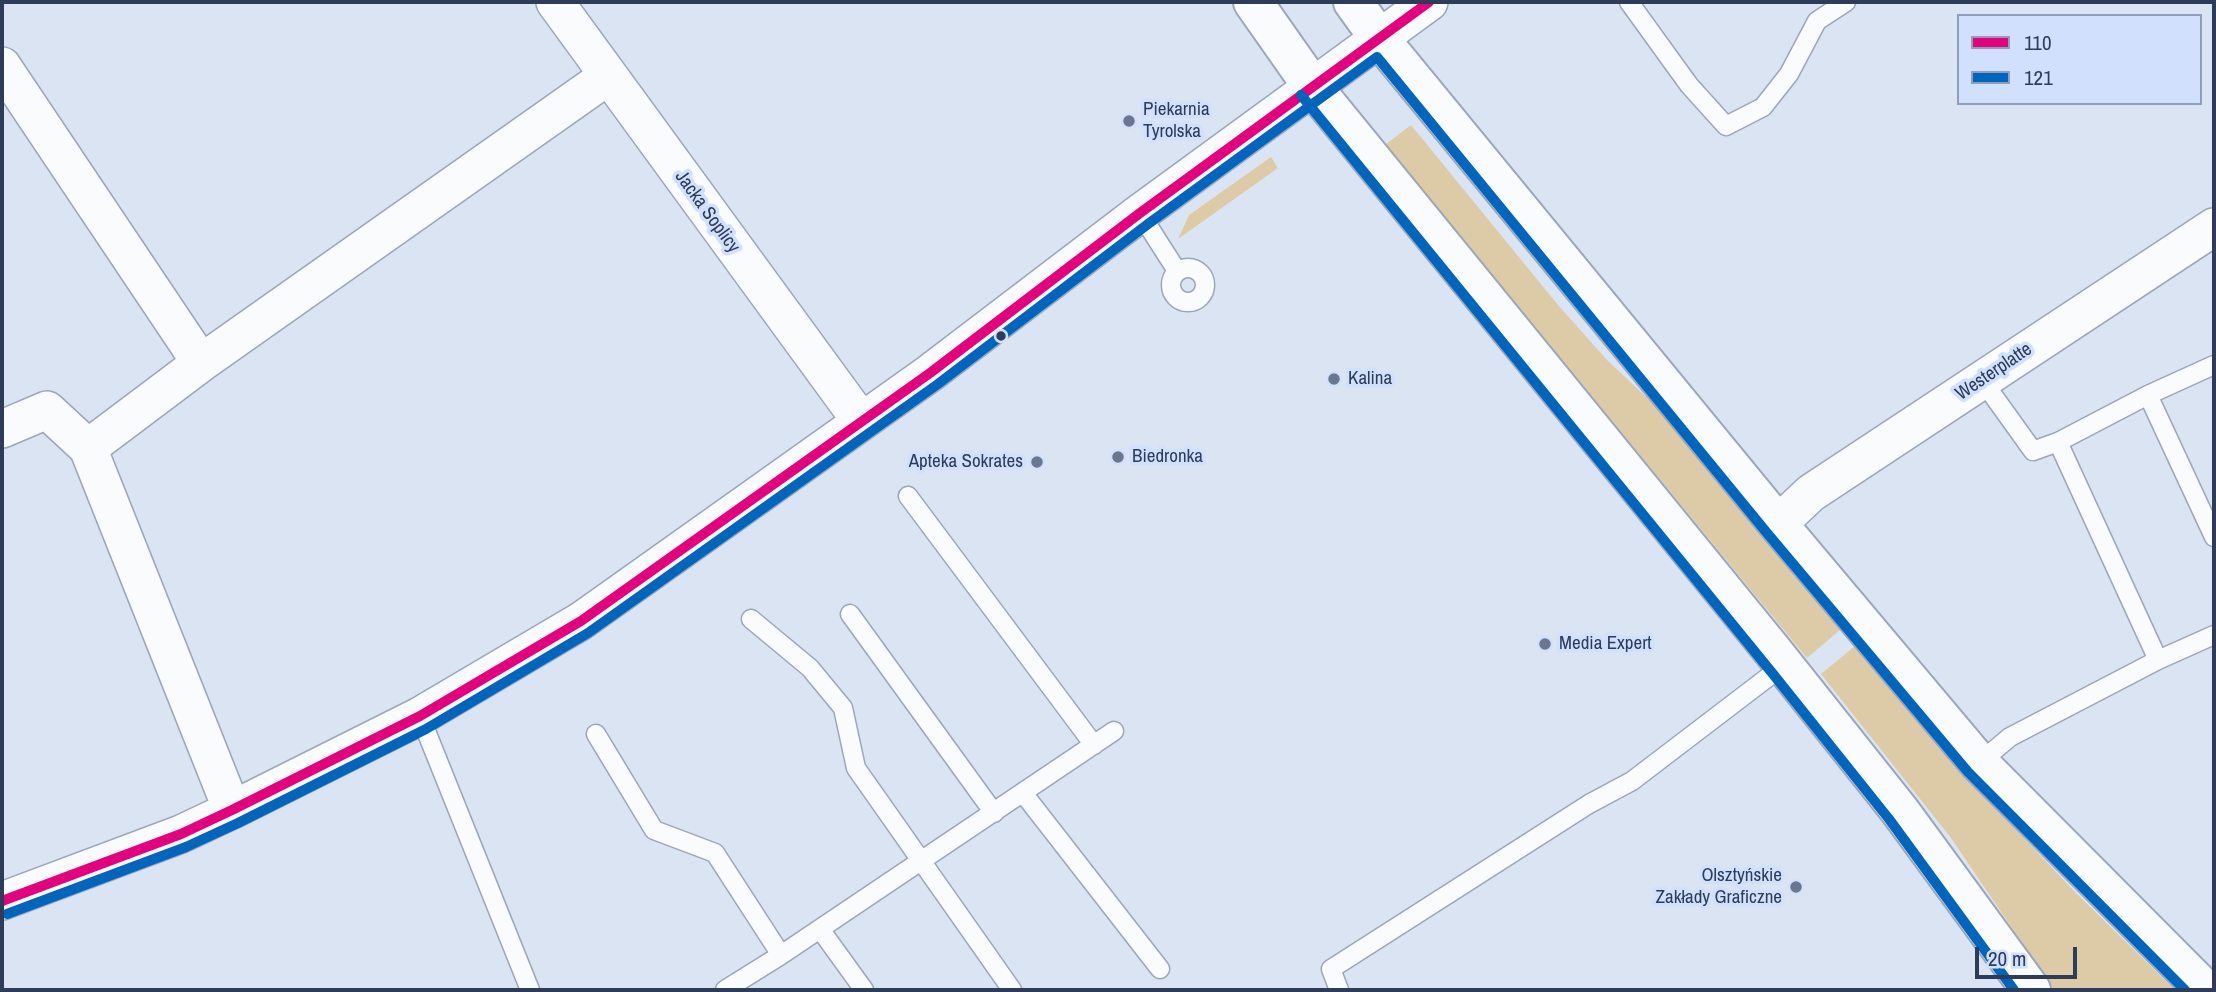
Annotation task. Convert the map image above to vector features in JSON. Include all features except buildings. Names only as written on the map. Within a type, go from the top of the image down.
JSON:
[{"type":"street","name":"Jacka Soplicy","points":[[555,2],[861,421]]},
{"type":"street","points":[[1253,2],[1312,86],[1900,811],[2031,990]]},
{"type":"street","points":[[1353,2],[1379,38],[1778,524],[1979,762],[2205,990]]},
{"type":"street","points":[[2,901],[181,834],[232,810],[420,716],[581,621],[930,373],[1140,213],[1429,2]]},
{"type":"street","points":[[2,66],[201,363]]},
{"type":"street","points":[[88,448],[201,363],[608,76]]},
{"type":"street","name":"Westerplatte","points":[[1778,524],[1811,493],[2214,227]]},
{"type":"street","points":[[2,429],[47,410],[88,448],[232,810]]},
{"type":"lane","points":[[1629,2],[1689,85],[1726,126],[1763,107],[1789,74],[1817,21],[1846,2]]},
{"type":"lane","points":[[1140,213],[1177,271]]},
{"type":"lane","points":[[1982,380],[2033,451],[2058,442],[2148,395],[2214,365]]},
{"type":"lane","points":[[2148,395],[2214,537]]},
{"type":"lane","points":[[2058,442],[2158,660]]},
{"type":"lane","points":[[908,496],[1094,745]]},
{"type":"lane","points":[[850,614],[994,813]]},
{"type":"lane","points":[[751,620],[810,668],[843,708],[856,768],[1012,990]]},
{"type":"lane","points":[[1979,762],[2010,737],[2158,660],[2214,635]]},
{"type":"lane","points":[[1339,990],[1331,969],[1589,804],[1632,781],[1784,665]]},
{"type":"lane","points":[[420,716],[530,990]]},
{"type":"lane","points":[[725,990],[1114,732]]},
{"type":"lane","points":[[596,734],[654,830],[715,853],[781,955]]},
{"type":"lane","points":[[1023,793],[1160,969]]},
{"type":"lane","points":[[820,929],[864,990]]},
{"type":"shaded area","points":[[1411,125],[1558,305],[1607,360],[1660,410],[1841,629],[1807,658],[1385,145]]},
{"type":"shaded area","points":[[1271,157],[1278,168],[1178,239],[1189,215]]},
{"type":"shaded area","points":[[1855,646],[1931,737],[2000,813],[2076,893],[2175,990],[2054,990],[1951,838],[1821,674]]},
{"type":"transit line","name":"110","points":[[2,901],[181,834],[232,810],[420,716],[581,621],[930,373],[1140,213],[1429,2]]},
{"type":"transit line","name":"121","points":[[7,914],[186,847],[238,823],[426,729],[588,633],[938,384],[1148,224],[1377,57],[1767,533],[1968,772],[2185,990]]},
{"type":"transit line","name":"121","points":[[1301,95],[1889,819],[2014,990]]},
{"type":"place","name":"Piekarnia Tyrolska","points":[[1129,121]]},
{"type":"place","name":"Kalina","points":[[1334,379]]},
{"type":"place","name":"Biedronka","points":[[1118,457]]},
{"type":"place","name":"Apteka Sokrates","points":[[1037,462]]},
{"type":"place","name":"Media Expert","points":[[1545,644]]},
{"type":"place","name":"Olsztyńskie Zakłady Graficzne","points":[[1796,887]]}]
